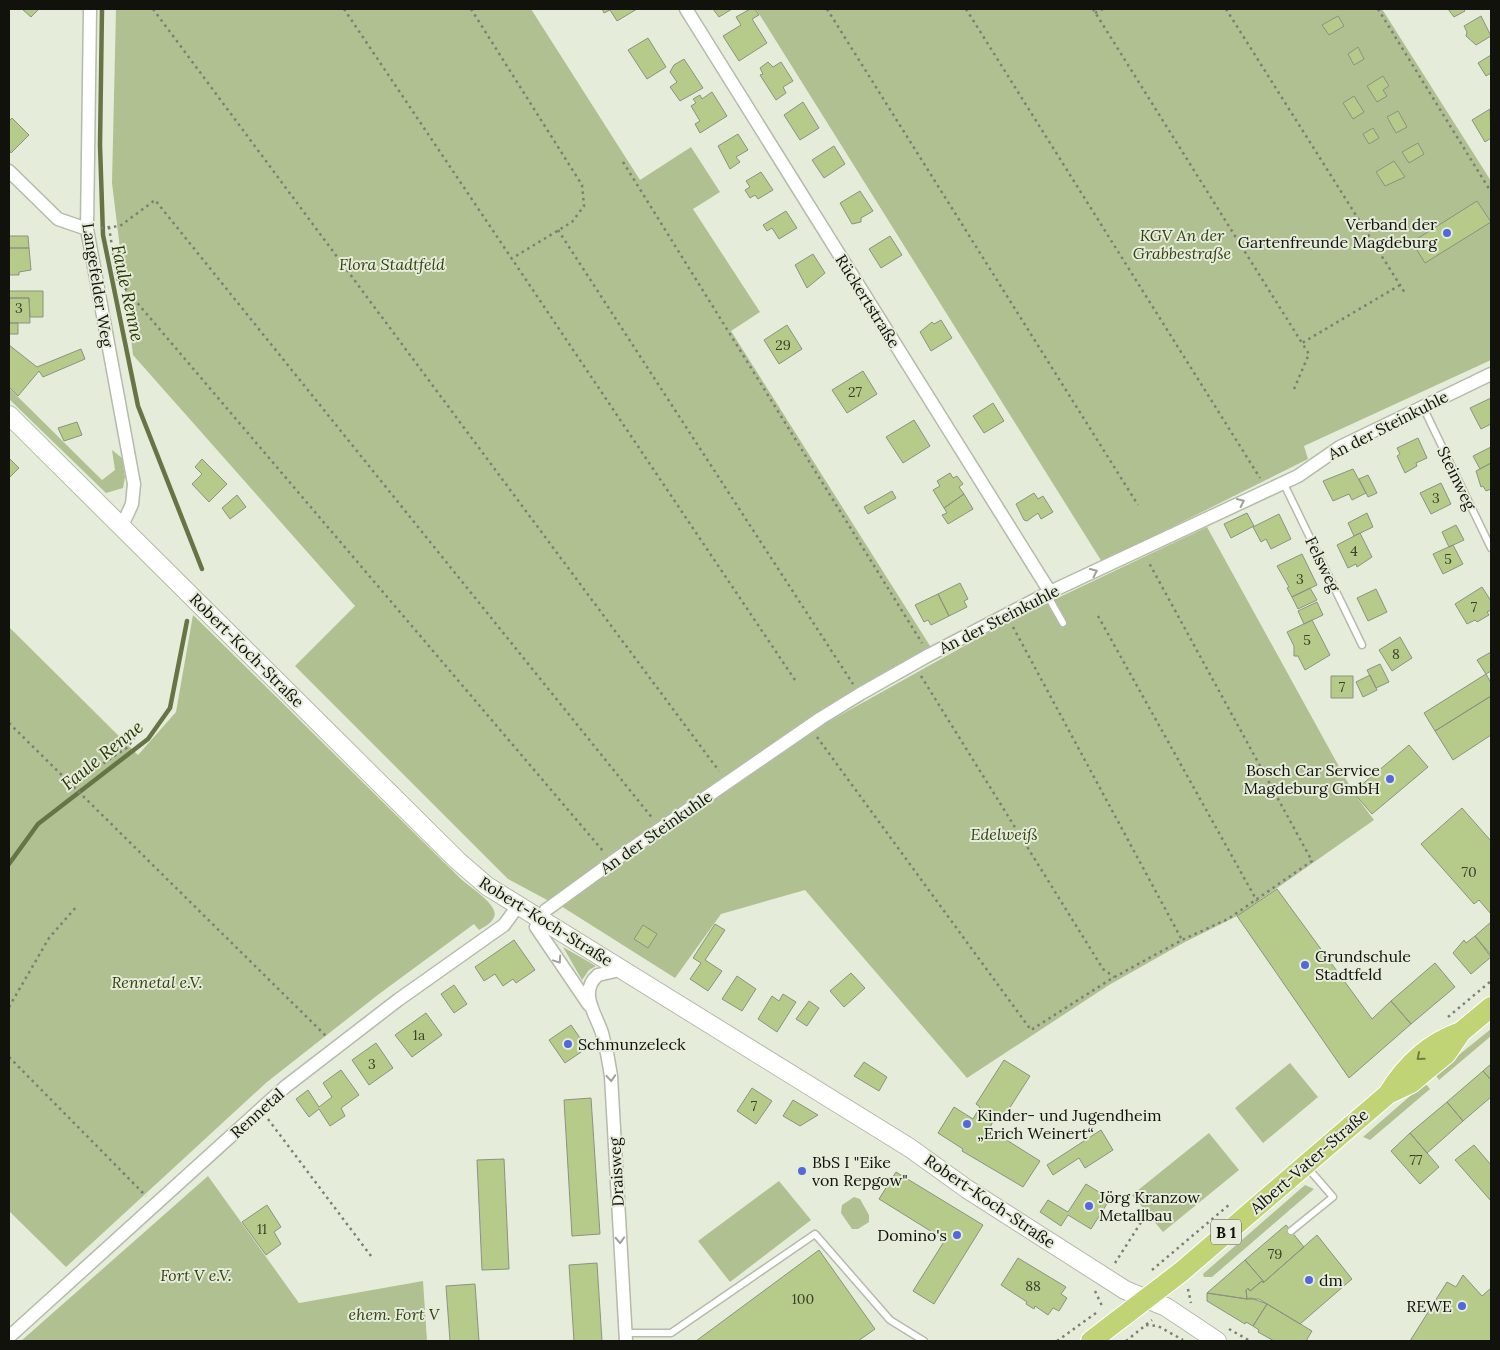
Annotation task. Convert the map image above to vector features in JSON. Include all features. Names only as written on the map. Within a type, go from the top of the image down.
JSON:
[{"type":"main road","name":"Albert-Vater-Straße","points":[[1091,1341],[1146,1300],[1388,1094],[1400,1073],[1442,1039],[1461,1032],[1491,1007]]},
{"type":"street","name":"Langefelder Weg","points":[[90,9],[87,229],[134,484],[132,504],[122,526]]},
{"type":"street","name":"Rückertstraße","points":[[686,9],[1050,592]]},
{"type":"street","points":[[9,171],[58,218],[87,229]]},
{"type":"street","name":"An der Steinkuhle","points":[[540,919],[546,910],[612,862],[821,718],[860,694],[929,655],[1050,592],[1298,476],[1340,447],[1491,374]]},
{"type":"street","name":"Robert-Koch-Straße","points":[[9,415],[469,871],[518,906],[624,969],[910,1148],[967,1189],[1120,1287],[1146,1300],[1166,1307],[1217,1341]]},
{"type":"street","name":"Rennetal","points":[[9,1337],[285,1087],[398,1000],[504,925],[518,906]]},
{"type":"street","name":"Draisweg","points":[[540,919],[536,927],[589,1005],[605,1043],[611,1076],[626,1337]]},
{"type":"street","points":[[589,1005],[589,992],[595,977],[603,972],[624,969]]},
{"type":"lane","name":"Steinweg","points":[[1423,407],[1491,548]]},
{"type":"lane","name":"Felsweg","points":[[1283,482],[1362,645]]},
{"type":"lane","points":[[1050,592],[1050,600],[1063,623]]},
{"type":"lane","points":[[1291,1231],[1333,1197],[1305,1164]]},
{"type":"lane","points":[[626,1337],[671,1333],[816,1234],[890,1320],[924,1341]]},
{"type":"path","points":[[153,9],[728,782]]},
{"type":"path","points":[[344,9],[797,683]]},
{"type":"path","points":[[471,9],[582,184],[584,206],[572,222],[511,259]]},
{"type":"path","points":[[827,9],[1138,505]]},
{"type":"path","points":[[966,9],[1267,490]]},
{"type":"path","points":[[1092,9],[1309,354],[1294,389]]},
{"type":"path","points":[[1096,14],[1103,9]]},
{"type":"path","points":[[1226,9],[1405,293]]},
{"type":"path","points":[[1378,9],[1491,192]]},
{"type":"path","points":[[623,162],[929,655]]},
{"type":"path","points":[[612,862],[117,278],[108,227],[120,226],[155,200],[661,829]]},
{"type":"path","points":[[558,230],[860,694]]},
{"type":"path","points":[[1302,343],[1400,285]]},
{"type":"path","points":[[812,731],[1031,1030],[1114,977],[1182,940],[1228,919],[1257,901],[1312,861],[1145,556]]},
{"type":"path","points":[[1098,616],[1257,901]]},
{"type":"path","points":[[1010,621],[1182,940]]},
{"type":"path","points":[[918,671],[1103,969],[1114,977]]},
{"type":"path","points":[[9,723],[325,1034]]},
{"type":"path","points":[[73,786],[128,747],[136,735]]},
{"type":"path","points":[[9,1007],[49,938],[77,906]]},
{"type":"path","points":[[9,1057],[144,1194]]},
{"type":"path","points":[[268,1120],[371,1256]]},
{"type":"path","points":[[1116,1263],[1147,1213]]},
{"type":"path","points":[[1189,1282],[1188,1292],[1192,1307]]},
{"type":"path","points":[[1057,1341],[1106,1306]]},
{"type":"path","points":[[1127,1341],[1146,1325],[1158,1326],[1186,1341]]},
{"type":"green space","name":"Flora Stadtfeld","points":[[116,9],[531,9],[640,180],[691,147],[720,192],[693,209],[760,312],[731,331],[932,649],[549,901],[508,879],[295,666],[355,606],[133,355],[112,183]]},
{"type":"green space","name":"KGV An der Grabbestraße","points":[[756,9],[1382,9],[1491,181],[1491,360],[1304,446],[1308,459],[1102,562]]},
{"type":"green space","points":[[9,388],[102,480],[115,470],[112,450],[122,458],[125,477],[123,488],[106,493],[9,399]]},
{"type":"green space","name":"Edelweiß","points":[[1207,527],[1353,792],[1374,820],[1237,916],[1185,942],[1109,985],[967,1078],[805,890],[721,914],[675,978],[561,906],[812,731],[1009,621]]},
{"type":"green space","name":"Rennetal e.V.","points":[[193,615],[462,880],[489,902],[495,913],[490,923],[479,930],[474,924],[379,994],[267,1082],[66,1267],[9,1211],[9,627],[138,755],[176,712]]},
{"type":"green space","points":[[563,947],[596,966],[589,970],[582,980]]},
{"type":"green space","points":[[1491,1029],[1491,1036],[1439,1080],[1435,1074]]},
{"type":"green space","points":[[1290,1063],[1318,1097],[1263,1143],[1235,1108]]},
{"type":"green space","points":[[1425,1083],[1430,1089],[1370,1140],[1363,1137]]},
{"type":"green space","points":[[1209,1133],[1239,1170],[1163,1232],[1132,1195]]},
{"type":"green space","name":"Fort V e.V.","points":[[208,1176],[299,1303],[423,1281],[427,1341],[21,1341]]},
{"type":"green space","points":[[779,1181],[811,1220],[730,1282],[698,1241]]},
{"type":"green space","points":[[1305,1185],[1314,1189],[1212,1277],[1204,1277],[1203,1274]]},
{"type":"green space","points":[[854,1197],[860,1199],[869,1215],[869,1222],[858,1229],[852,1229],[841,1213],[842,1205]]},
{"type":"building","points":[[22,9],[39,9],[31,17]]},
{"type":"building","points":[[602,9],[637,9],[617,21],[610,10],[604,13]]},
{"type":"building","points":[[713,9],[732,9],[719,17]]},
{"type":"building","points":[[750,9],[755,9],[759,15],[752,19],[767,43],[739,61],[723,36],[741,25],[736,17]]},
{"type":"building","points":[[1448,9],[1463,9],[1465,11],[1454,17]]},
{"type":"building","points":[[1338,16],[1344,26],[1329,35],[1322,25]]},
{"type":"building","points":[[1481,16],[1491,36],[1476,45],[1466,36],[1467,32],[1464,26]]},
{"type":"building","points":[[648,38],[666,67],[647,79],[628,50]]},
{"type":"building","points":[[1358,47],[1364,59],[1354,65],[1348,54]]},
{"type":"building","points":[[1491,55],[1491,73],[1486,76],[1478,63]]},
{"type":"building","points":[[684,59],[703,88],[680,101],[670,87],[677,82],[670,72],[674,65]]},
{"type":"building","points":[[768,62],[773,67],[781,62],[793,81],[783,87],[786,93],[776,100],[760,75],[763,74],[760,68]]},
{"type":"building","points":[[1383,76],[1389,86],[1383,90],[1387,96],[1377,102],[1367,86]]},
{"type":"building","points":[[712,92],[727,116],[700,133],[695,124],[700,121],[691,106],[696,103],[693,99],[700,95],[702,99]]},
{"type":"building","points":[[1354,96],[1364,112],[1353,119],[1343,103]]},
{"type":"building","points":[[803,102],[819,128],[800,140],[784,115]]},
{"type":"building","points":[[1490,109],[1491,138],[1485,142],[1472,120]]},
{"type":"building","points":[[1398,111],[1407,127],[1396,133],[1387,117]]},
{"type":"building","points":[[12,118],[29,135],[11,153],[9,150],[9,121]]},
{"type":"building","points":[[1373,128],[1379,138],[1369,144],[1363,134]]},
{"type":"building","points":[[738,134],[748,150],[736,157],[740,162],[730,169],[718,146]]},
{"type":"building","points":[[1418,143],[1424,154],[1409,163],[1402,152]]},
{"type":"building","points":[[834,146],[845,164],[824,178],[812,160]]},
{"type":"building","points":[[1394,161],[1405,177],[1385,186],[1376,172]]},
{"type":"building","points":[[761,172],[773,190],[758,199],[755,195],[750,198],[745,190],[750,187],[746,181]]},
{"type":"building","points":[[860,191],[873,211],[861,218],[861,222],[852,224],[840,203]]},
{"type":"building","points":[[1477,201],[1491,222],[1425,263],[1412,242]]},
{"type":"building","points":[[786,211],[797,228],[779,239],[772,228],[767,231],[763,225]]},
{"type":"building","points":[[9,236],[28,236],[29,248],[9,248]]},
{"type":"building","points":[[890,236],[902,255],[881,268],[869,249]]},
{"type":"building","points":[[9,248],[29,248],[31,270],[19,272],[19,275],[9,275]]},
{"type":"building","points":[[813,254],[825,273],[807,288],[795,265]]},
{"type":"building","points":[[9,291],[43,291],[43,317],[30,317],[29,298],[9,298]]},
{"type":"building","points":[[9,298],[29,298],[30,323],[9,323]]},
{"type":"building","points":[[941,320],[952,338],[931,351],[920,332],[932,322],[934,324]]},
{"type":"building","points":[[9,323],[18,323],[18,334],[9,334]]},
{"type":"building","points":[[787,325],[802,349],[779,364],[764,340]]},
{"type":"building","points":[[9,345],[37,367],[81,349],[85,359],[43,377],[39,371],[18,396],[9,387]]},
{"type":"building","points":[[863,371],[877,394],[847,413],[832,390]]},
{"type":"building","points":[[1491,398],[1491,424],[1481,429],[1470,408]]},
{"type":"building","points":[[993,403],[1004,421],[984,433],[973,416]]},
{"type":"building","points":[[914,420],[930,446],[903,463],[886,437]]},
{"type":"building","points":[[77,422],[82,435],[64,441],[58,428]]},
{"type":"building","points":[[1418,438],[1427,458],[1416,463],[1417,466],[1405,473],[1397,456],[1400,454],[1397,448]]},
{"type":"building","points":[[1491,447],[1491,463],[1480,469],[1473,456]]},
{"type":"building","points":[[9,458],[19,468],[9,478]]},
{"type":"building","points":[[202,459],[227,484],[209,502],[192,484],[202,474],[195,467]]},
{"type":"building","points":[[1491,463],[1491,489],[1486,491],[1483,486],[1481,487],[1476,471]]},
{"type":"building","points":[[1353,469],[1366,493],[1352,500],[1349,494],[1333,501],[1323,481]]},
{"type":"building","points":[[950,473],[953,478],[957,476],[963,484],[959,487],[964,494],[944,508],[933,490],[940,486],[937,481]]},
{"type":"building","points":[[1368,475],[1377,493],[1368,497],[1359,479]]},
{"type":"building","points":[[1441,483],[1451,504],[1431,514],[1420,493]]},
{"type":"building","points":[[892,491],[896,498],[868,514],[864,507]]},
{"type":"building","points":[[1034,493],[1038,499],[1043,496],[1053,512],[1041,519],[1038,513],[1027,521],[1024,520],[1016,504]]},
{"type":"building","points":[[964,494],[973,509],[948,524],[942,515],[947,513],[944,508]]},
{"type":"building","points":[[237,495],[246,507],[230,519],[222,508]]},
{"type":"building","points":[[1247,513],[1254,526],[1231,538],[1224,524]]},
{"type":"building","points":[[1367,513],[1373,527],[1354,536],[1348,523]]},
{"type":"building","points":[[1279,514],[1291,539],[1271,549],[1266,539],[1261,542],[1253,527]]},
{"type":"building","points":[[1456,525],[1464,540],[1449,547],[1442,532]]},
{"type":"building","points":[[1360,533],[1372,557],[1357,567],[1356,564],[1348,568],[1337,545]]},
{"type":"building","points":[[1453,545],[1463,564],[1443,574],[1433,554]]},
{"type":"building","points":[[1302,554],[1317,585],[1292,597],[1287,588],[1289,587],[1277,566]]},
{"type":"building","points":[[960,583],[968,599],[964,601],[967,607],[949,616],[938,594]]},
{"type":"building","points":[[1482,587],[1491,601],[1491,610],[1487,612],[1489,615],[1477,622],[1475,620],[1467,624],[1455,604]]},
{"type":"building","points":[[1310,588],[1317,600],[1298,609],[1292,597]]},
{"type":"building","points":[[1376,589],[1387,612],[1368,621],[1357,598]]},
{"type":"building","points":[[938,594],[949,616],[931,625],[928,620],[924,622],[915,605]]},
{"type":"building","points":[[1317,602],[1323,615],[1304,624],[1298,611]]},
{"type":"building","points":[[1312,620],[1330,655],[1305,670],[1298,656],[1294,656],[1294,646],[1287,632]]},
{"type":"building","points":[[1400,637],[1412,658],[1392,671],[1379,650]]},
{"type":"building","points":[[1491,652],[1491,671],[1486,674],[1477,660]]},
{"type":"building","points":[[1380,664],[1389,682],[1376,688],[1367,670]]},
{"type":"building","points":[[1486,674],[1491,683],[1491,696],[1435,731],[1424,713]]},
{"type":"building","points":[[1370,675],[1377,690],[1363,697],[1356,682]]},
{"type":"building","points":[[1331,676],[1353,676],[1353,698],[1331,698]]},
{"type":"building","points":[[1491,696],[1491,735],[1453,760],[1435,731]]},
{"type":"building","name":"Bosch Car Service Magdeburg GmbH","points":[[1409,745],[1428,767],[1372,814],[1353,792]]},
{"type":"building","points":[[1462,808],[1491,841],[1491,914],[1479,900],[1474,904],[1421,844]]},
{"type":"building","points":[[1277,889],[1372,1019],[1391,1001],[1411,1024],[1349,1078],[1237,916]]},
{"type":"building","points":[[1491,922],[1491,955],[1475,936]]},
{"type":"building","points":[[715,924],[725,930],[705,960],[722,971],[708,991],[690,979],[701,963],[693,958]]},
{"type":"building","points":[[643,925],[657,934],[648,948],[634,939]]},
{"type":"building","points":[[1475,936],[1491,957],[1471,974],[1453,953],[1464,940],[1466,943]]},
{"type":"building","points":[[514,940],[535,970],[516,983],[513,979],[503,986],[495,974],[484,981],[475,967]]},
{"type":"building","points":[[1435,963],[1455,987],[1411,1024],[1391,1001]]},
{"type":"building","points":[[851,973],[865,988],[844,1007],[830,991]]},
{"type":"building","points":[[737,976],[756,989],[742,1011],[722,999]]},
{"type":"building","points":[[454,985],[467,1004],[454,1013],[441,994]]},
{"type":"building","points":[[783,994],[796,1002],[777,1032],[758,1019],[772,996],[779,1001]]},
{"type":"building","points":[[809,1001],[819,1008],[807,1026],[796,1019]]},
{"type":"building","points":[[426,1013],[442,1035],[412,1057],[395,1035]]},
{"type":"building","name":"Schmunzeleck","points":[[571,1025],[587,1048],[565,1063],[549,1040]]},
{"type":"building","points":[[376,1043],[393,1068],[369,1085],[352,1060]]},
{"type":"building","name":"Kinder- und Jugendheim „Erich Weinert“","points":[[1004,1060],[1030,1076],[1002,1120],[996,1116],[989,1129],[1040,1161],[1023,1187],[962,1151],[963,1149],[938,1133],[954,1107],[973,1119],[980,1107],[976,1104]]},
{"type":"building","points":[[864,1062],[887,1077],[879,1091],[854,1076]]},
{"type":"building","points":[[1491,1064],[1491,1080],[1483,1071]]},
{"type":"building","points":[[341,1070],[359,1095],[341,1108],[345,1116],[330,1126],[319,1109],[309,1117],[296,1099],[308,1090],[319,1107],[332,1097],[323,1083]]},
{"type":"building","points":[[1483,1071],[1491,1080],[1491,1097],[1463,1121],[1447,1102]]},
{"type":"building","points":[[752,1088],[772,1101],[756,1124],[737,1111]]},
{"type":"building","points":[[591,1098],[600,1234],[572,1236],[564,1100]]},
{"type":"building","points":[[793,1100],[818,1115],[800,1126],[783,1116]]},
{"type":"building","points":[[1447,1102],[1463,1121],[1427,1153],[1410,1133]]},
{"type":"building","points":[[1101,1130],[1113,1150],[1085,1168],[1079,1158],[1053,1175],[1047,1165]]},
{"type":"building","points":[[1410,1133],[1439,1167],[1420,1184],[1391,1151]]},
{"type":"building","points":[[1474,1145],[1491,1165],[1491,1201],[1455,1160]]},
{"type":"building","points":[[504,1159],[509,1269],[482,1270],[477,1160]]},
{"type":"building","name":"Domino's","points":[[896,1172],[983,1225],[934,1304],[913,1291],[945,1240],[879,1199]]},
{"type":"building","name":"Jörg Kranzow Metallbau","points":[[1086,1184],[1110,1199],[1091,1229],[1068,1215],[1061,1226],[1040,1212],[1048,1200],[1068,1212]]},
{"type":"building","points":[[267,1205],[281,1227],[274,1232],[281,1244],[266,1255],[242,1222]]},
{"type":"building","points":[[1286,1225],[1304,1247],[1264,1282],[1245,1260]]},
{"type":"building","name":"dm","points":[[1317,1235],[1352,1279],[1300,1324],[1259,1299],[1247,1299],[1246,1290],[1248,1288],[1250,1291],[1262,1281],[1263,1283]]},
{"type":"building","points":[[819,1250],[875,1329],[858,1341],[696,1341]]},
{"type":"building","points":[[1018,1258],[1066,1287],[1061,1294],[1067,1298],[1059,1311],[1053,1308],[1048,1315],[1035,1306],[1034,1309],[1026,1304],[1027,1302],[1001,1285]]},
{"type":"building","points":[[1245,1260],[1264,1282],[1262,1281],[1250,1291],[1248,1288],[1246,1290],[1247,1299],[1207,1293]]},
{"type":"building","points":[[597,1263],[602,1341],[574,1341],[569,1265]]},
{"type":"building","name":"REWE","points":[[1463,1275],[1482,1296],[1491,1288],[1491,1341],[1410,1341],[1447,1282],[1456,1287]]},
{"type":"building","points":[[475,1284],[479,1341],[450,1341],[446,1286]]},
{"type":"building","points":[[1207,1293],[1251,1298],[1267,1304],[1253,1326],[1246,1322],[1245,1324],[1207,1301]]},
{"type":"building","points":[[1267,1304],[1312,1331],[1306,1341],[1274,1341],[1258,1332],[1259,1330],[1253,1326]]},
{"type":"waterway","name":"Faule Renne","points":[[102,9],[100,145],[103,235],[138,406],[202,569]]},
{"type":"waterway","name":"Faule Renne","points":[[9,864],[38,824],[148,739],[170,708],[187,621]]},
{"type":"place","name":"Verband der Gartenfreunde Magdeburg","points":[[1447,233]]},
{"type":"place","name":"Bosch Car Service Magdeburg GmbH","points":[[1390,779]]},
{"type":"place","name":"Grundschule Stadtfeld","points":[[1305,965]]},
{"type":"place","name":"Schmunzeleck","points":[[568,1044]]},
{"type":"place","name":"Kinder- und Jugendheim „Erich Weinert“","points":[[967,1124]]},
{"type":"place","name":"BbS I \"Eike von Repgow\"","points":[[802,1171]]},
{"type":"place","name":"Jörg Kranzow Metallbau","points":[[1089,1206]]},
{"type":"place","name":"Domino's","points":[[957,1235]]},
{"type":"place","name":"dm","points":[[1309,1280]]},
{"type":"place","name":"REWE","points":[[1462,1306]]},
{"type":"park label","name":"ehem. Fort V","points":[[394,1314]]}]
